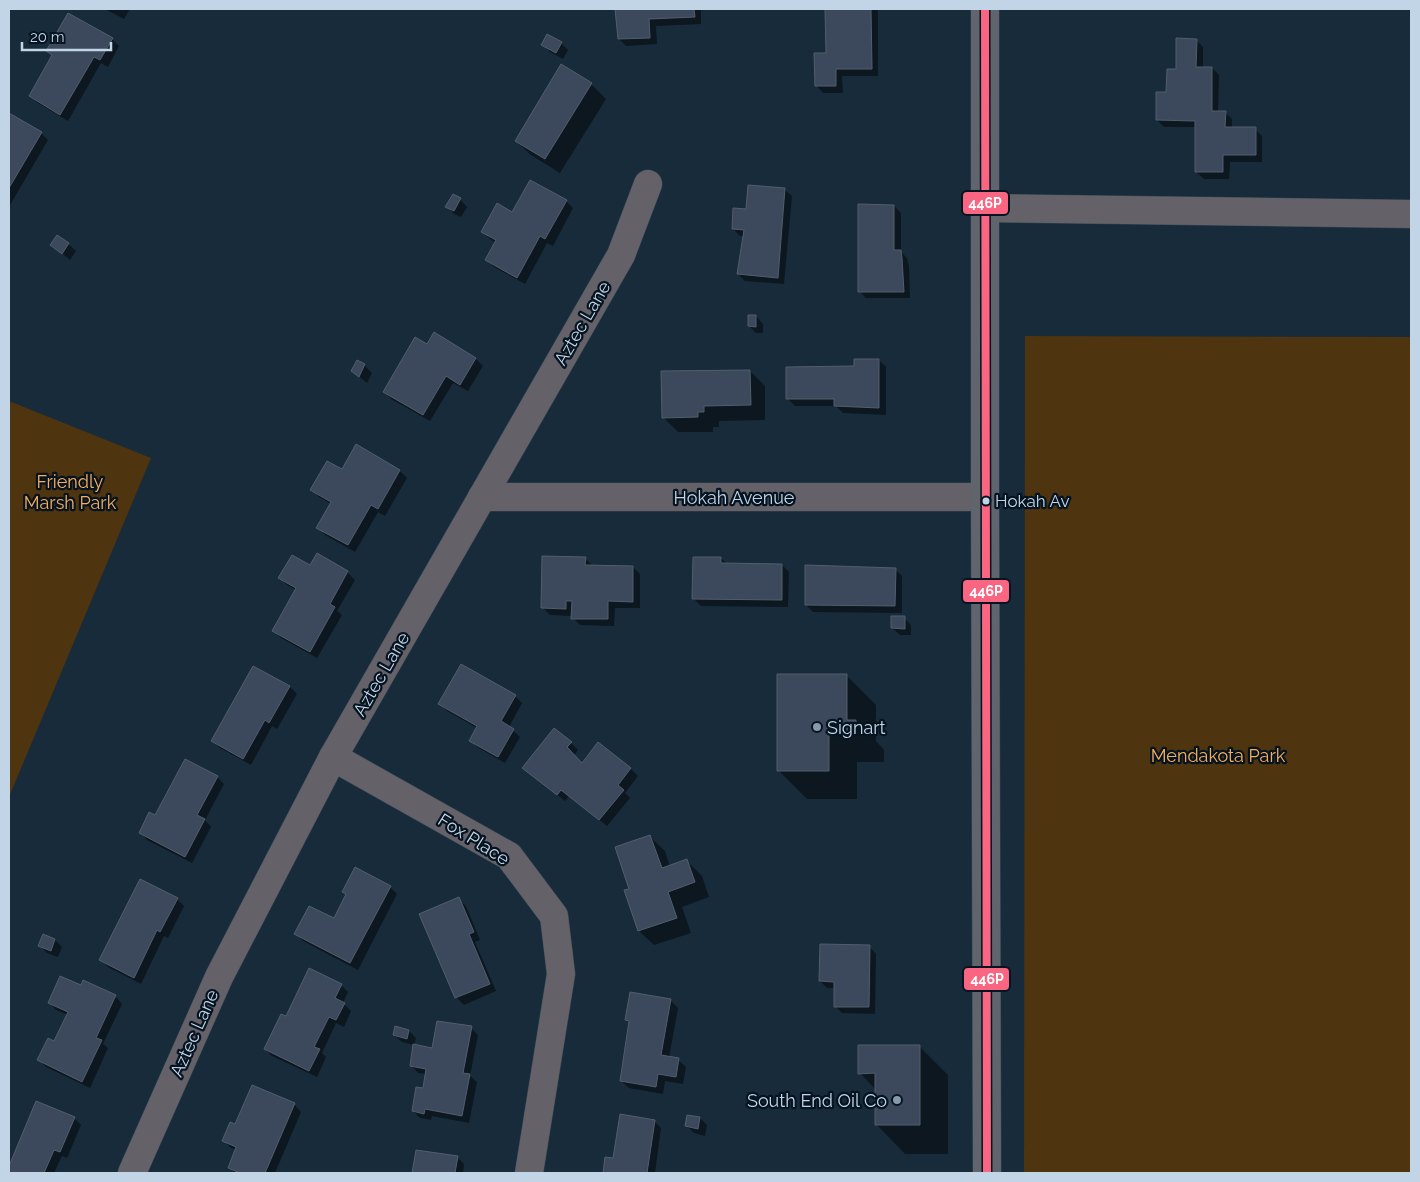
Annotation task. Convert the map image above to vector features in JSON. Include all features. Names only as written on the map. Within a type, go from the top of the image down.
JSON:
[{"type":"main road","points":[[985,9],[987,1173]]},
{"type":"street","name":"Aztec Lane","points":[[132,1173],[219,977],[333,757],[621,255],[648,184]]},
{"type":"street","points":[[985,208],[1411,214]]},
{"type":"street","name":"Hokah Avenue","points":[[482,497],[985,496]]},
{"type":"street","name":"Fox Place","points":[[333,757],[509,856],[554,916],[561,974],[529,1173]]},
{"type":"green space","name":"Mendakota Park","points":[[1025,336],[1411,337],[1411,1173],[1024,1173]]},
{"type":"green space","name":"Friendly Marsh Park","points":[[9,401],[151,458],[9,797]]},
{"type":"building","points":[[615,9],[694,9],[695,17],[649,19],[650,38],[618,39]]},
{"type":"building","points":[[825,9],[871,9],[872,69],[836,69],[836,86],[815,86],[814,53],[826,53]]},
{"type":"building","points":[[68,13],[113,38],[100,60],[94,57],[60,115],[29,96],[52,55],[46,51]]},
{"type":"building","points":[[547,34],[562,42],[556,53],[541,45]]},
{"type":"building","points":[[1176,38],[1197,39],[1196,67],[1212,67],[1212,111],[1226,111],[1225,127],[1256,127],[1256,155],[1223,155],[1223,172],[1195,172],[1195,121],[1156,120],[1156,92],[1166,92],[1167,69],[1176,69]]},
{"type":"building","points":[[561,64],[592,83],[545,159],[515,141]]},
{"type":"building","points":[[9,113],[42,132],[9,188]]},
{"type":"building","points":[[530,180],[567,200],[545,239],[540,236],[517,278],[485,260],[496,240],[481,232],[497,203],[512,212]]},
{"type":"building","points":[[748,185],[785,188],[778,278],[737,274],[744,230],[732,229],[733,208],[746,209]]},
{"type":"building","points":[[453,194],[461,198],[454,211],[445,207]]},
{"type":"building","points":[[858,204],[894,205],[894,250],[901,250],[904,292],[858,292]]},
{"type":"building","points":[[57,235],[69,243],[62,254],[50,245]]},
{"type":"building","points":[[748,315],[756,315],[756,327],[748,326]]},
{"type":"building","points":[[434,332],[476,358],[460,385],[446,376],[423,415],[383,392],[415,337],[427,344]]},
{"type":"building","points":[[854,359],[879,359],[879,408],[834,406],[834,399],[786,399],[786,367],[854,366]]},
{"type":"building","points":[[357,360],[365,364],[359,377],[351,371]]},
{"type":"building","points":[[750,370],[751,405],[704,406],[704,412],[698,412],[698,417],[662,418],[661,371]]},
{"type":"building","points":[[356,444],[400,470],[378,509],[371,505],[348,545],[316,528],[331,502],[310,490],[327,461],[342,469]]},
{"type":"building","points":[[317,553],[348,571],[330,604],[335,607],[310,652],[272,631],[296,588],[278,578],[292,555],[310,565]]},
{"type":"building","points":[[542,556],[586,557],[585,565],[633,566],[633,602],[608,601],[608,619],[571,619],[572,601],[566,601],[566,609],[541,608]]},
{"type":"building","points":[[693,557],[721,557],[721,563],[782,564],[782,600],[692,599]]},
{"type":"building","points":[[805,565],[896,568],[895,606],[805,605]]},
{"type":"building","points":[[891,616],[905,616],[905,629],[891,628]]},
{"type":"building","points":[[461,664],[516,695],[501,721],[514,729],[498,757],[469,741],[477,726],[438,704]]},
{"type":"building","points":[[253,666],[290,686],[269,723],[265,720],[243,759],[211,741]]},
{"type":"building","name":"Signart","points":[[777,674],[847,674],[847,720],[856,720],[856,734],[829,734],[829,771],[777,771]]},
{"type":"building","points":[[554,728],[572,742],[567,747],[582,763],[598,742],[631,768],[618,785],[624,790],[599,820],[561,790],[557,795],[522,768]]},
{"type":"building","points":[[185,759],[218,776],[197,815],[205,819],[185,857],[139,833],[149,812],[155,815]]},
{"type":"building","points":[[650,835],[662,868],[687,859],[695,882],[668,892],[677,918],[638,931],[624,890],[629,889],[615,847]]},
{"type":"building","points":[[355,867],[391,886],[350,963],[294,934],[309,906],[334,918],[346,894],[342,892]]},
{"type":"building","points":[[140,879],[178,898],[160,932],[157,930],[134,978],[99,960]]},
{"type":"building","points":[[459,897],[474,932],[469,934],[490,984],[455,998],[419,914]]},
{"type":"building","points":[[43,934],[55,939],[51,951],[38,946]]},
{"type":"building","points":[[820,944],[870,945],[869,1007],[834,1007],[834,982],[819,981]]},
{"type":"building","points":[[309,968],[342,984],[335,998],[345,1003],[336,1020],[329,1017],[314,1047],[320,1049],[309,1071],[264,1049],[281,1014],[286,1016]]},
{"type":"building","points":[[60,976],[81,985],[83,980],[116,995],[96,1038],[102,1040],[82,1082],[37,1060],[48,1038],[54,1041],[68,1012],[48,1003]]},
{"type":"building","points":[[630,992],[671,999],[661,1055],[679,1058],[676,1077],[658,1074],[656,1087],[620,1081],[629,1021],[625,1020]]},
{"type":"building","points":[[437,1021],[472,1026],[463,1073],[470,1074],[462,1116],[425,1109],[424,1114],[412,1111],[416,1087],[423,1088],[426,1069],[410,1066],[413,1044],[432,1048]]},
{"type":"building","points":[[395,1026],[409,1030],[407,1039],[393,1035]]},
{"type":"building","name":"South End Oil Co","points":[[858,1045],[920,1045],[920,1125],[875,1125],[875,1073],[858,1074]]},
{"type":"building","points":[[252,1085],[295,1103],[265,1173],[240,1173],[228,1168],[236,1147],[222,1141],[230,1122],[235,1124]]},
{"type":"building","points":[[36,1101],[75,1117],[60,1152],[54,1150],[44,1173],[9,1173],[9,1166]]},
{"type":"building","points":[[620,1114],[655,1120],[647,1173],[603,1173],[605,1157],[613,1158]]},
{"type":"building","points":[[687,1115],[700,1117],[698,1129],[685,1126]]},
{"type":"building","points":[[416,1150],[458,1156],[455,1173],[412,1173]]},
{"type":"transit line","name":"446P","points":[[985,9],[987,1173]]},
{"type":"place","name":"Hokah Av","points":[[986,501]]},
{"type":"place","name":"Signart","points":[[817,727]]},
{"type":"place","name":"South End Oil Co","points":[[897,1100]]}]
